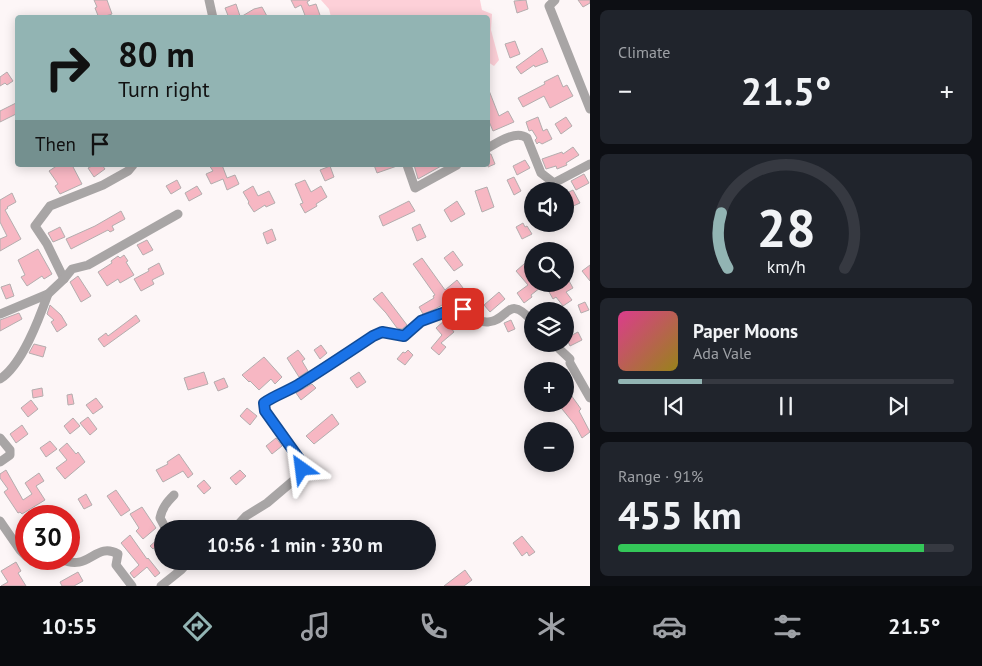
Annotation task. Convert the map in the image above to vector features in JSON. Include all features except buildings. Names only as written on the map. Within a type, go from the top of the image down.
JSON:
[{"type":"street","points":[[209,0],[212,15]]},
{"type":"street","points":[[550,2],[590,110]]},
{"type":"street","points":[[490,147],[517,135],[524,136],[527,138],[541,173],[554,182],[590,164]]},
{"type":"street","points":[[64,279],[47,244],[35,226],[50,206],[103,185],[128,171],[131,167]]},
{"type":"street","points":[[408,167],[415,188],[453,167]]},
{"type":"street","points":[[0,314],[48,294],[72,269],[88,265],[178,214]]},
{"type":"street","points":[[0,379],[7,375],[32,336],[48,294]]},
{"type":"street","points":[[242,520],[267,503],[300,475],[302,469],[300,460],[265,411],[264,403],[300,384],[382,332],[404,336],[421,321],[451,310],[463,309],[477,320],[487,323],[511,309],[516,308],[524,311]]},
{"type":"street","points":[[562,352],[570,361],[590,398]]},
{"type":"street","points":[[0,438],[10,450],[10,455],[0,462]]},
{"type":"street","points":[[161,520],[161,512],[174,495]]},
{"type":"street","points":[[0,522],[15,543]]},
{"type":"street","points":[[80,562],[87,562],[102,551],[113,551],[118,554],[116,565],[132,586]]},
{"type":"street","points":[[162,586],[182,570]]},
{"type":"shaded area","points":[[321,0],[480,0],[482,10],[492,14],[491,30],[499,60],[494,66],[490,63],[490,15],[330,15],[329,9]]},
{"type":"route","points":[[302,469],[300,460],[265,411],[264,403],[300,384],[373,336],[382,332],[404,336],[421,321],[451,310],[463,309]]}]
